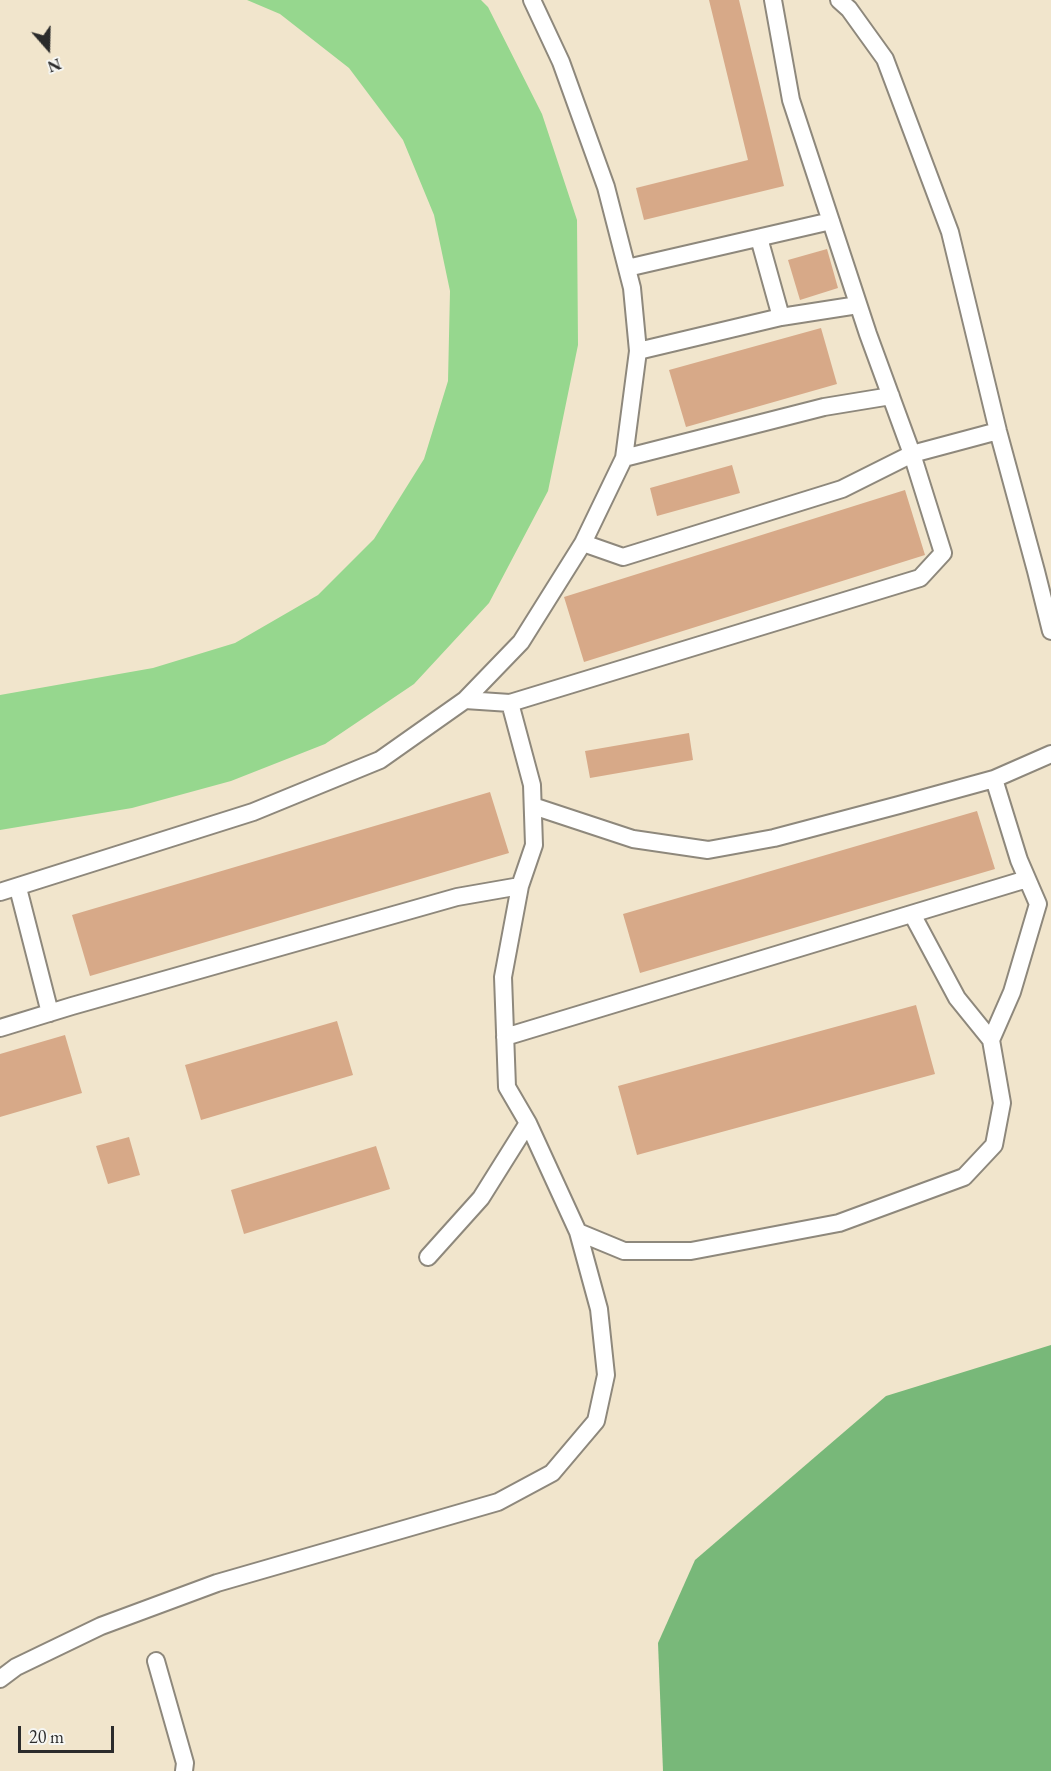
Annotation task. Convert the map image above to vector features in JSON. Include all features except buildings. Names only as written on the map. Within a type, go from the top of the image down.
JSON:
[{"type":"lane","points":[[0,892],[253,812],[380,760],[465,700],[521,642],[583,543],[624,458],[638,351],[632,288],[606,187],[561,62],[531,0]]},
{"type":"lane","points":[[465,700],[510,703],[920,578],[943,553],[912,454],[858,305],[791,100],[773,0]]},
{"type":"lane","points":[[839,0],[849,9],[885,59],[950,232],[998,431],[1051,630]]},
{"type":"lane","points":[[627,268],[831,221]]},
{"type":"lane","points":[[759,238],[781,317]]},
{"type":"lane","points":[[638,351],[781,317],[858,305]]},
{"type":"lane","points":[[624,458],[824,407],[891,396]]},
{"type":"lane","points":[[583,543],[623,557],[842,489],[912,454],[998,431]]},
{"type":"lane","points":[[0,1679],[16,1667],[101,1626],[217,1583],[498,1502],[552,1473],[596,1420],[606,1375],[599,1309],[578,1232],[528,1123],[507,1087],[503,977],[520,886],[534,845],[532,786],[510,703]]},
{"type":"lane","points":[[533,806],[633,839],[708,850],[774,838],[994,778],[1051,754]]},
{"type":"lane","points":[[994,778],[1019,860],[1038,904]]},
{"type":"lane","points":[[505,1037],[1027,879]]},
{"type":"lane","points":[[0,1028],[457,897],[520,886]]},
{"type":"lane","points":[[18,888],[50,1012]]},
{"type":"lane","points":[[991,1040],[1012,992],[1038,904],[1051,891]]},
{"type":"lane","points":[[578,1232],[624,1251],[690,1251],[839,1223],[964,1176],[994,1145],[1002,1103],[991,1040],[957,998],[912,914]]},
{"type":"lane","points":[[428,1257],[481,1198],[528,1123]]},
{"type":"lane","points":[[156,1661],[184,1763],[184,1771]]},
{"type":"green space","points":[[247,0],[481,0],[488,7],[542,114],[577,220],[578,345],[548,491],[489,603],[414,684],[325,744],[231,781],[132,808],[0,830],[0,695],[153,668],[235,643],[318,595],[374,539],[424,459],[448,381],[450,291],[434,215],[403,140],[349,68],[280,14]]},
{"type":"green space","points":[[1051,1345],[1051,1771],[663,1771],[658,1643],[695,1560],[886,1396]]}]
